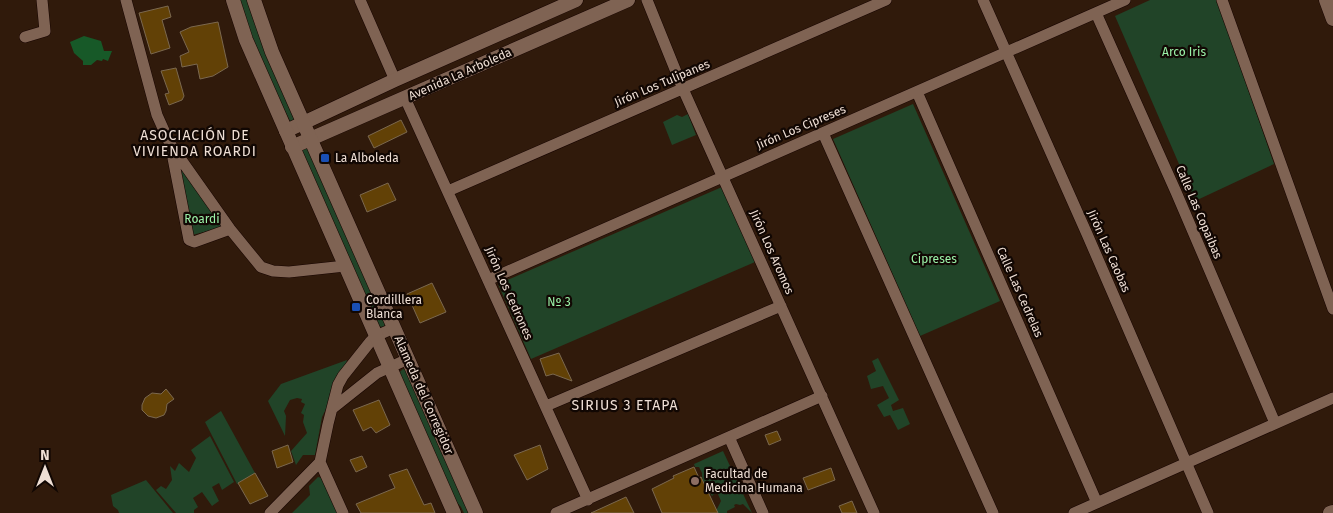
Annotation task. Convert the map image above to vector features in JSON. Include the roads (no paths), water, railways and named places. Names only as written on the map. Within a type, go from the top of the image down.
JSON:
[{"type":"main road","name":"Alameda del Corregidor","points":[[233,0],[246,40],[292,147],[454,513]]},
{"type":"main road","name":"Alameda del Corregidor","points":[[254,0],[272,52],[476,513]]},
{"type":"main road","name":"Avenida La Arboleda","points":[[286,132],[395,80],[576,0]]},
{"type":"main road","name":"Avenida La Arboleda","points":[[292,147],[628,0]]},
{"type":"main road","points":[[1326,0],[1333,19]]},
{"type":"street","points":[[25,37],[45,31],[42,0]]},
{"type":"street","points":[[126,0],[156,111],[170,144],[189,240],[194,242],[230,229]]},
{"type":"street","points":[[360,0],[395,80]]},
{"type":"street","name":"Jirón Los Aromos","points":[[647,0],[683,89],[874,513]]},
{"type":"street","name":"Jirón Los Tulipanes","points":[[448,191],[886,0]]},
{"type":"street","name":"Jirón Las Caobas","points":[[983,0],[1208,513]]},
{"type":"street","name":"Jirón Los Cipreses","points":[[488,280],[1125,0]]},
{"type":"street","points":[[1222,0],[1333,309]]},
{"type":"street","name":"Calle Las Copaibas","points":[[1096,13],[1176,192],[1275,423]]},
{"type":"street","name":"Calle Las Cedrelas","points":[[917,92],[1097,503]]},
{"type":"street","name":"Jirón Los Cedrones","points":[[405,98],[588,500]]},
{"type":"street","points":[[822,133],[993,513]]},
{"type":"street","points":[[170,144],[230,229],[261,266],[273,271],[289,272],[345,266]]},
{"type":"street","points":[[546,406],[781,306]]},
{"type":"street","points":[[270,513],[320,462],[328,424],[341,381],[376,336],[394,328]]},
{"type":"street","points":[[333,408],[364,383],[389,367],[408,359]]},
{"type":"street","points":[[556,513],[822,396]]},
{"type":"street","points":[[1074,513],[1333,398]]},
{"type":"street","points":[[729,437],[763,513]]},
{"type":"street","points":[[320,462],[343,513]]},
{"type":"place","name":"La Alboleda","points":[[325,158]]},
{"type":"place","name":"Cordilllera Blanca","points":[[356,307]]},
{"type":"place","name":"Facultad de Medicina Humana","points":[[695,481]]},
{"type":"district","name":"ASOCIACIÓN DE VIVIENDA ROARDI","points":[[195,144]]},
{"type":"district","name":"SIRIUS 3 ETAPA","points":[[625,405]]},
{"type":"park label","name":"Arco Iris","points":[[1184,52]]},
{"type":"park label","name":"Roardi","points":[[202,219]]},
{"type":"park label","name":"Cipreses","points":[[934,259]]},
{"type":"park label","name":"Nº 3","points":[[559,302]]}]
